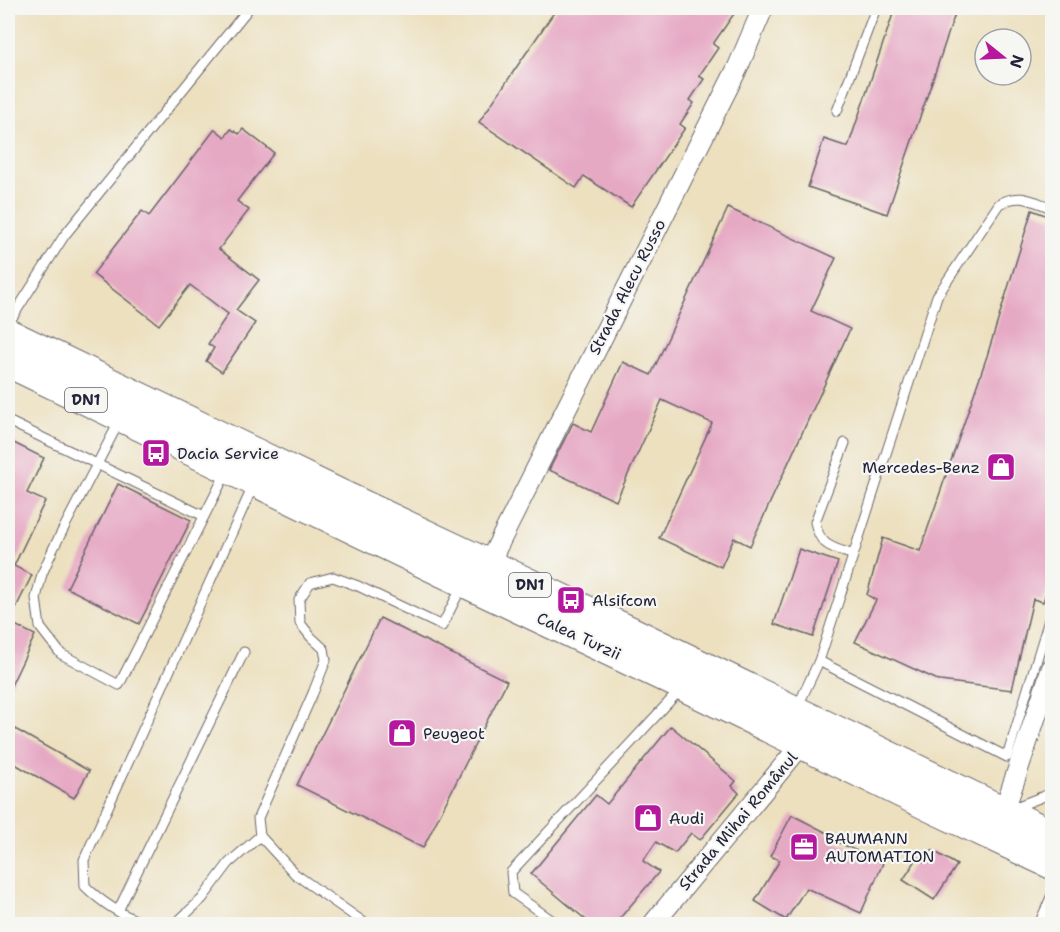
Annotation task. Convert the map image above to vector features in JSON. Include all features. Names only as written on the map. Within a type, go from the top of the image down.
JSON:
[{"type":"main road","name":"Calea Turzii","points":[[8,334],[339,494],[476,574],[684,686],[801,745],[1053,864]]},
{"type":"main road","name":"Calea Turzii","points":[[8,362],[255,482],[476,574],[621,627],[1053,834]]},
{"type":"street","name":"Strada Alecu Russo","points":[[476,574],[738,67],[763,8]]},
{"type":"street","points":[[1004,811],[1053,668]]},
{"type":"street","name":"Strada Mihai Românul","points":[[652,924],[801,745]]},
{"type":"lane","points":[[8,324],[64,236],[249,8]]},
{"type":"lane","points":[[837,111],[876,8]]},
{"type":"lane","points":[[796,711],[819,661],[938,296],[999,204],[1008,199],[1020,197],[1053,208]]},
{"type":"lane","points":[[121,418],[54,547],[42,574],[36,598],[40,627],[61,654],[118,685],[228,469]]},
{"type":"lane","points":[[8,422],[204,516]]},
{"type":"lane","points":[[846,443],[815,522],[818,535],[829,546],[853,555]]},
{"type":"lane","points":[[145,924],[130,919],[99,900],[85,886],[84,860],[255,482]]},
{"type":"lane","points":[[366,924],[295,874],[260,836],[258,818],[326,660],[324,649],[300,623],[298,600],[310,583],[333,577],[358,586],[442,626],[476,574]]},
{"type":"lane","points":[[819,661],[1007,757],[1053,610]]},
{"type":"lane","points":[[118,911],[244,652]]},
{"type":"lane","points":[[556,924],[513,893],[511,873],[684,686]]},
{"type":"lane","points":[[1004,811],[1053,793]]},
{"type":"lane","points":[[175,924],[202,899],[229,863],[260,836]]},
{"type":"lane","points":[[1039,924],[1053,895]]},
{"type":"building","points":[[557,8],[738,8],[713,44],[718,48],[699,76],[704,79],[690,100],[694,103],[680,124],[685,128],[631,207],[584,176],[576,188],[479,122]]},
{"type":"building","points":[[895,8],[957,8],[887,214],[808,187],[824,139],[848,147]]},
{"type":"building","points":[[215,129],[225,137],[231,129],[239,134],[243,129],[274,153],[237,201],[249,210],[219,249],[259,280],[236,310],[255,323],[222,372],[206,361],[214,348],[208,344],[228,314],[190,285],[159,325],[93,274],[142,211],[149,216]]},
{"type":"building","points":[[728,208],[836,258],[811,311],[850,329],[750,546],[734,538],[721,567],[659,538],[712,423],[662,400],[616,501],[549,470],[573,423],[591,432],[623,362],[651,375]]},
{"type":"building","name":"Mercedes-Benz","points":[[1032,210],[1053,218],[1053,573],[1043,602],[1033,599],[1012,690],[940,681],[855,642],[876,600],[867,595],[883,538],[920,551],[987,356]]},
{"type":"building","points":[[8,440],[44,458],[27,493],[45,501],[14,566],[32,575],[9,622],[35,635],[8,692]]},
{"type":"building","points":[[118,484],[191,520],[139,624],[67,588]]},
{"type":"building","points":[[799,549],[838,562],[813,637],[774,624]]},
{"type":"building","name":"Peugeot","points":[[380,618],[507,681],[423,848],[297,785]]},
{"type":"building","points":[[8,725],[89,771],[74,798],[8,760]]},
{"type":"building","name":"Audi","points":[[671,726],[736,781],[732,786],[739,793],[700,840],[691,833],[675,853],[656,842],[643,861],[659,872],[615,924],[591,924],[531,874],[596,795],[607,804]]},
{"type":"building","points":[[792,815],[837,838],[835,841],[883,863],[861,913],[806,888],[786,920],[755,901],[780,860],[770,856]]},
{"type":"building","points":[[932,850],[957,865],[934,900],[903,880],[918,857],[924,862]]},
{"type":"place","name":"Dacia Service","points":[[156,453]]},
{"type":"place","name":"Mercedes-Benz","points":[[1001,467]]},
{"type":"place","name":"Alsifcom","points":[[571,600]]},
{"type":"place","name":"Peugeot","points":[[402,733]]},
{"type":"place","name":"Audi","points":[[648,818]]},
{"type":"place","name":"BAUMANN AUTOMATION","points":[[804,847]]}]
